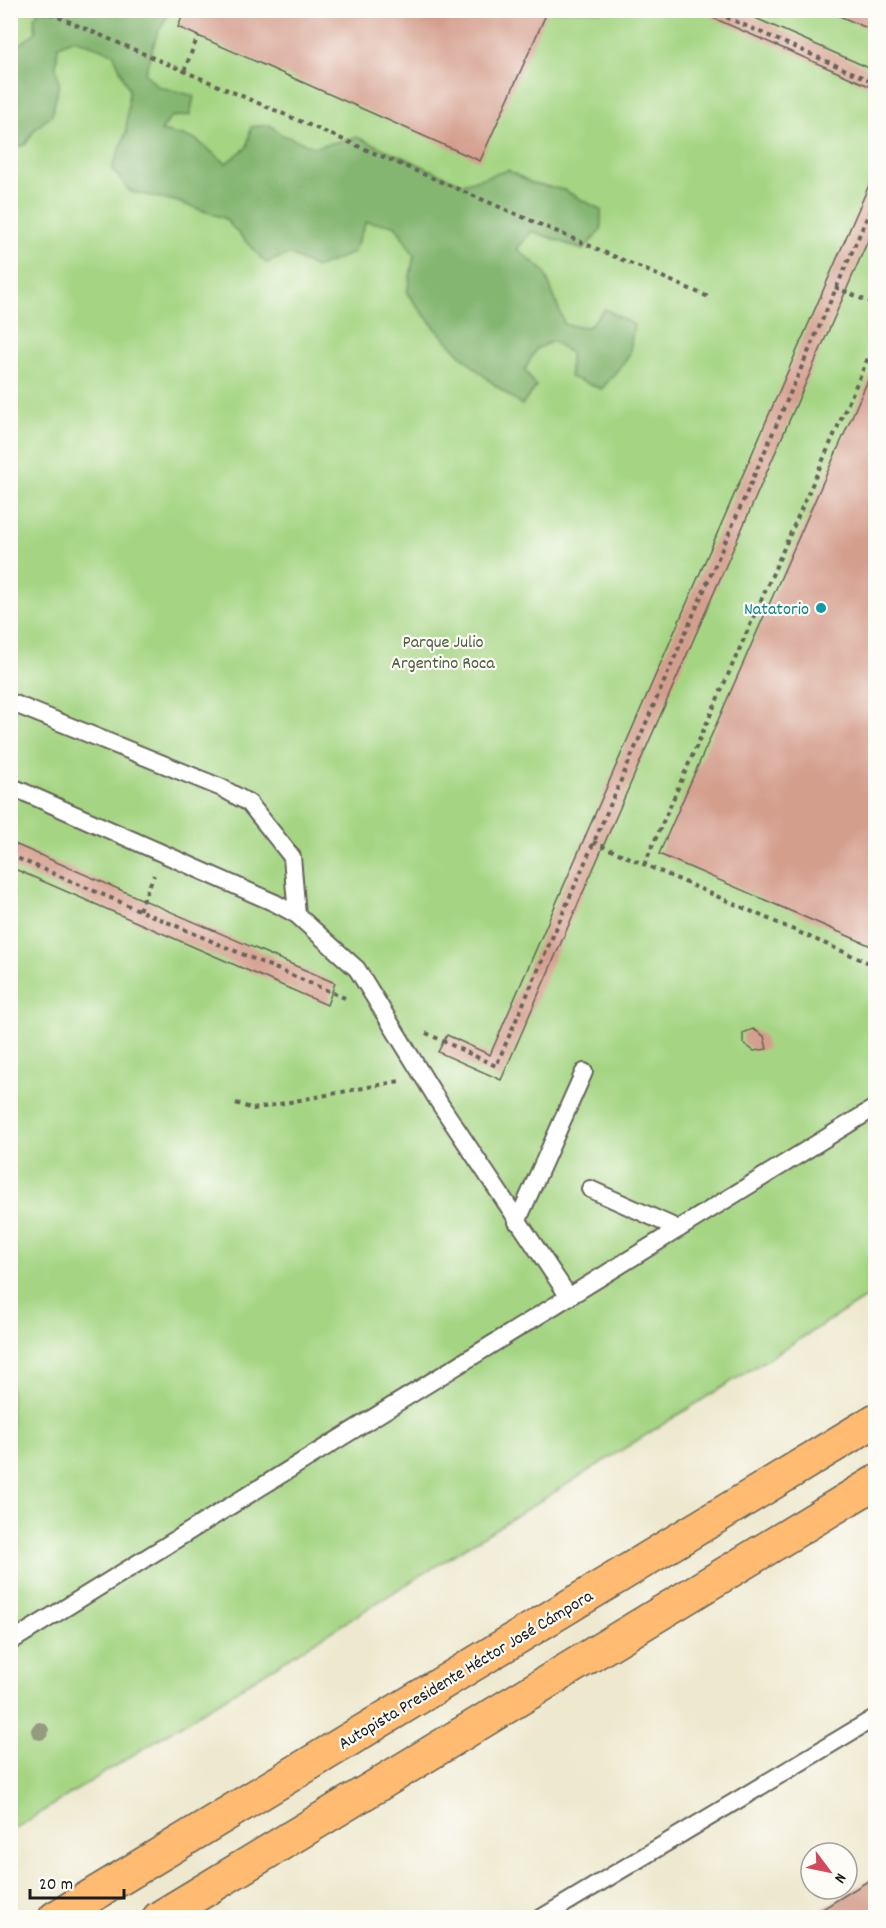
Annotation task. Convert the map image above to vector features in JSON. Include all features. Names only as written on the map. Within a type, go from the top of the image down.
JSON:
[{"type":"highway","name":"Autopista Presidente Héctor José Cámpora","points":[[55,1917],[876,1420]]},
{"type":"highway","points":[[159,1917],[876,1482]]},
{"type":"lane","points":[[10,702],[222,788],[249,803],[272,828],[292,856],[297,915]]},
{"type":"lane","points":[[10,786],[297,915],[357,969],[389,1016],[424,1076],[517,1222],[569,1297]]},
{"type":"lane","points":[[517,1222],[584,1072]]},
{"type":"lane","points":[[10,1642],[876,1107]]},
{"type":"lane","points":[[590,1189],[679,1229]]},
{"type":"lane","points":[[541,1917],[876,1717]]},
{"type":"path","points":[[42,10],[711,298]]},
{"type":"path","points":[[710,10],[876,83]]},
{"type":"path","points":[[183,71],[198,36]]},
{"type":"path","points":[[10,855],[389,1016],[496,1065],[876,197]]},
{"type":"path","points":[[835,287],[876,305]]},
{"type":"path","points":[[644,865],[876,340]]},
{"type":"path","points":[[593,842],[876,966]]},
{"type":"path","points":[[139,910],[163,853]]},
{"type":"path","points":[[237,1103],[254,1110],[424,1076]]},
{"type":"green space","name":"Parque Julio Argentino Roca","points":[[11,11],[875,11],[875,1292],[11,1831]]},
{"type":"green space","points":[[39,11],[170,11],[157,34],[145,73],[157,86],[194,96],[190,115],[171,117],[161,131],[195,139],[226,163],[247,147],[251,127],[270,125],[280,134],[315,147],[357,137],[463,184],[508,170],[532,183],[564,190],[601,210],[601,230],[583,250],[532,231],[517,249],[544,271],[565,325],[588,327],[605,309],[634,325],[629,356],[602,389],[570,377],[570,353],[553,341],[536,349],[525,370],[536,387],[522,405],[460,354],[407,293],[414,255],[395,225],[366,222],[353,253],[316,268],[289,254],[266,263],[224,218],[175,201],[131,192],[112,169],[126,133],[129,90],[113,53],[74,39],[58,46],[56,67],[59,84],[52,115],[35,129],[25,145],[11,148],[11,51],[36,32],[34,18]]},
{"type":"building","points":[[185,10],[548,10],[480,161],[178,27]]},
{"type":"building","points":[[695,10],[737,10],[876,71],[876,89]]},
{"type":"building","points":[[826,10],[876,10],[876,32]]},
{"type":"building","points":[[876,169],[876,222],[501,1080],[438,1052],[447,1035],[490,1055]]},
{"type":"building","name":"Natatorio","points":[[876,362],[876,948],[659,854]]},
{"type":"building","points":[[10,842],[335,983],[327,1005],[10,867]]},
{"type":"building","points":[[753,1029],[764,1036],[767,1049],[754,1051],[743,1043],[743,1033]]},
{"type":"building","points":[[876,1876],[876,1918],[808,1918],[836,1901],[859,1901],[859,1886]]},
{"type":"place","name":"Natatorio","points":[[821,608]]}]
